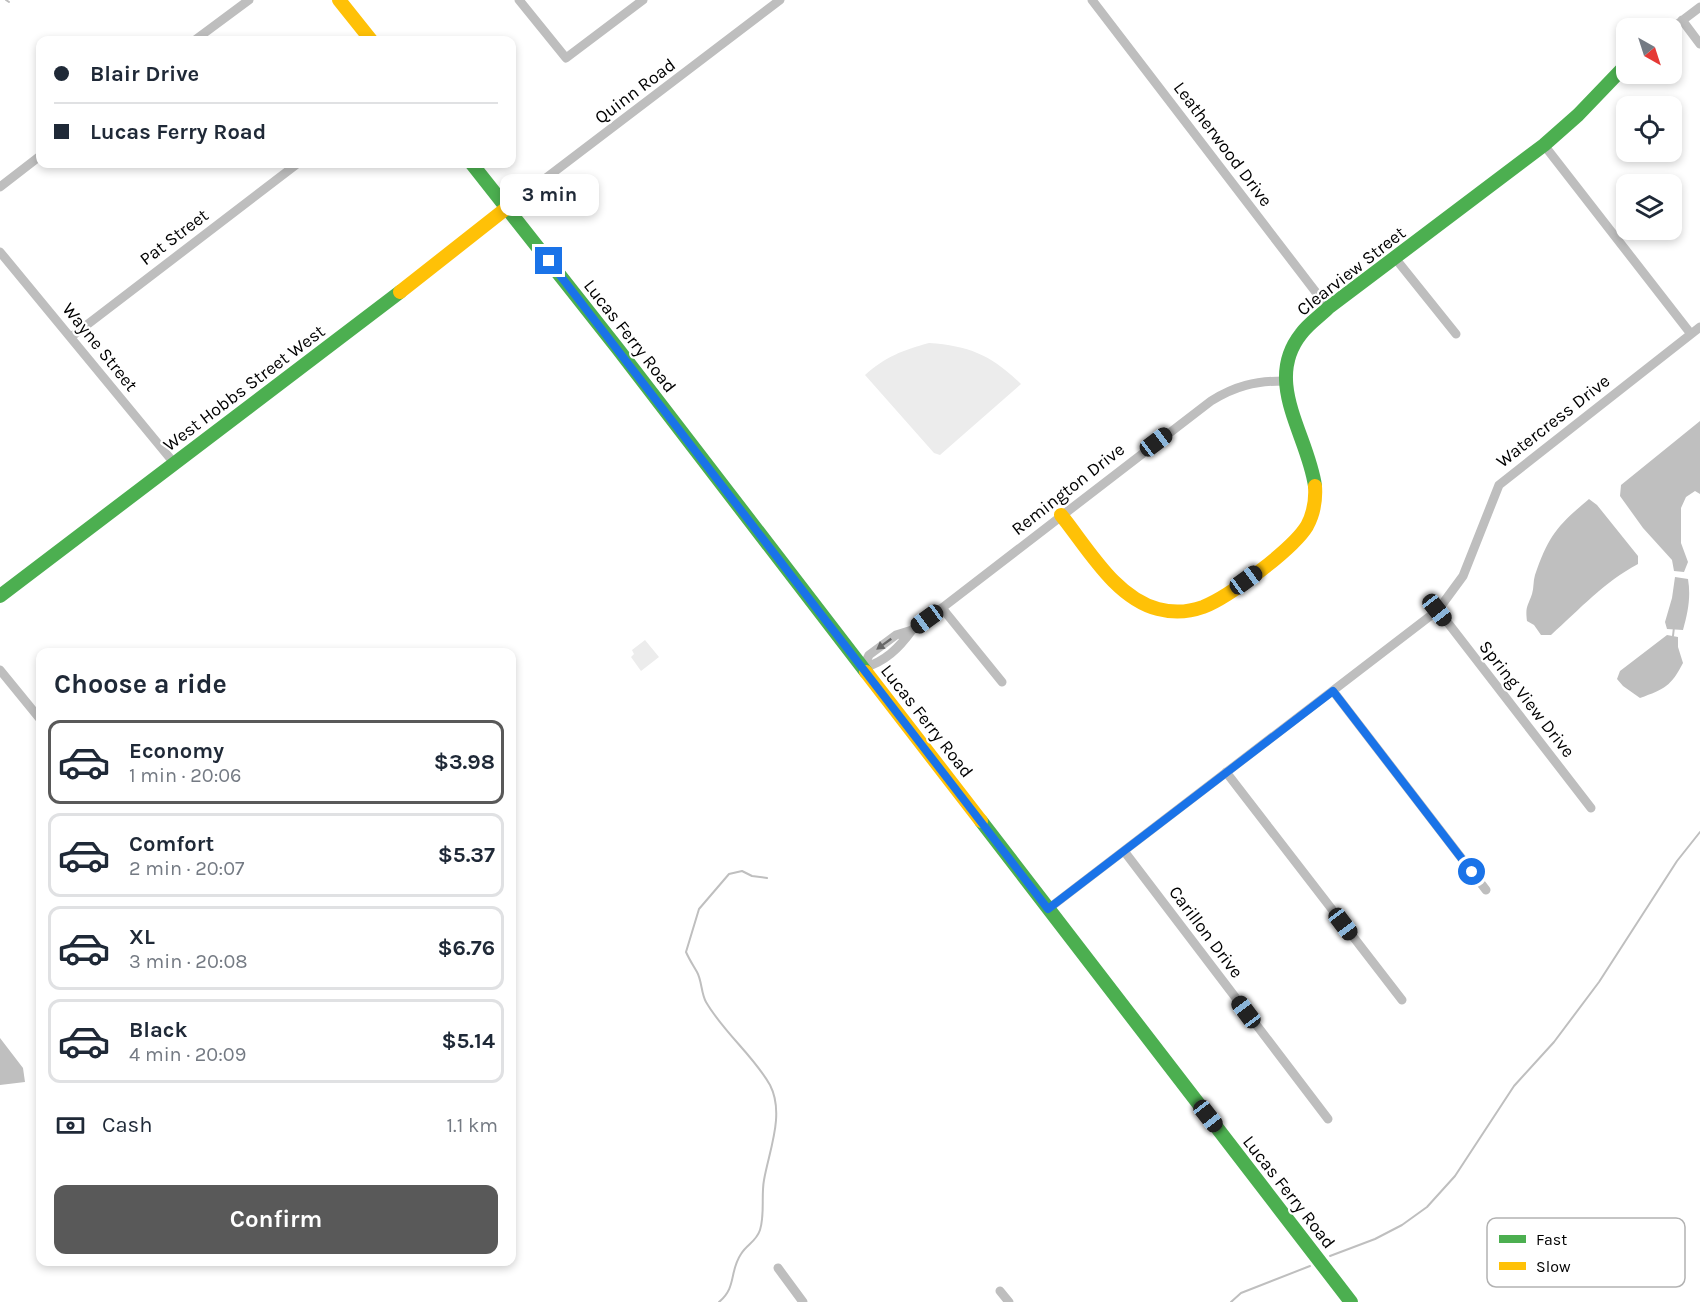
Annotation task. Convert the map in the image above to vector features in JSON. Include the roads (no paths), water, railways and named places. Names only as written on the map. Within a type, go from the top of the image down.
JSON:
[{"type":"street","points":[[200,36],[249,0]]},
{"type":"street","points":[[339,0],[368,36]]},
{"type":"street","points":[[519,0],[566,58],[643,0]]},
{"type":"street","name":"Leatherwood Drive","points":[[1092,0],[1328,308]]},
{"type":"street","name":"Quinn Road","points":[[508,207],[774,2]]},
{"type":"street","points":[[1700,7],[1682,21],[1700,44]]},
{"type":"street","name":"Clearview Street","points":[[1284,381],[1288,360],[1301,333],[1328,308],[1544,145],[1578,115],[1616,75]]},
{"type":"street","points":[[1544,145],[1691,334]]},
{"type":"street","points":[[0,187],[36,159]]},
{"type":"street","name":"Pat Street","points":[[71,337],[292,168]]},
{"type":"street","name":"Lucas Ferry Road","points":[[475,168],[508,207],[1351,1302]]},
{"type":"street","name":"West Hobbs Street West","points":[[0,595],[461,247],[508,207]]},
{"type":"street","name":"Wayne Street","points":[[0,252],[174,463]]},
{"type":"street","points":[[1395,258],[1456,334]]},
{"type":"street","name":"Watercress Drive","points":[[1048,909],[1437,610],[1463,576],[1499,484],[1700,327]]},
{"type":"street","name":"Remington Drive","points":[[863,668],[887,657],[902,644],[912,630],[1194,413],[1228,390],[1259,381],[1284,381]]},
{"type":"street","points":[[1061,515],[1123,591],[1150,607],[1170,612],[1190,611],[1227,594],[1284,552],[1299,538],[1314,511],[1315,480],[1284,381]]},
{"type":"street","points":[[942,608],[1002,682]]},
{"type":"street","name":"Spring View Drive","points":[[1437,610],[1591,808]]},
{"type":"street","points":[[0,670],[36,714]]},
{"type":"street","points":[[1333,691],[1486,890]]},
{"type":"street","points":[[1226,772],[1402,1000]]},
{"type":"street","name":"Carillon Drive","points":[[1124,851],[1328,1119]]},
{"type":"street","points":[[778,1268],[803,1302]]},
{"type":"street","points":[[1000,1291],[1009,1302]]},
{"type":"waterway","points":[[1673,636],[1674,627]]},
{"type":"waterway","points":[[1330,1256],[1375,1239],[1402,1225],[1427,1207],[1455,1176],[1514,1086],[1554,1042],[1599,982],[1677,861],[1700,832]]},
{"type":"waterway","points":[[719,1302],[731,1285],[737,1261],[760,1230],[763,1186],[774,1132],[776,1108],[770,1085],[763,1074],[721,1024],[706,1002],[699,976],[686,952],[699,909],[729,874],[742,871],[752,876],[767,878]]},
{"type":"waterway","points":[[1231,1302],[1241,1293],[1310,1266]]}]
